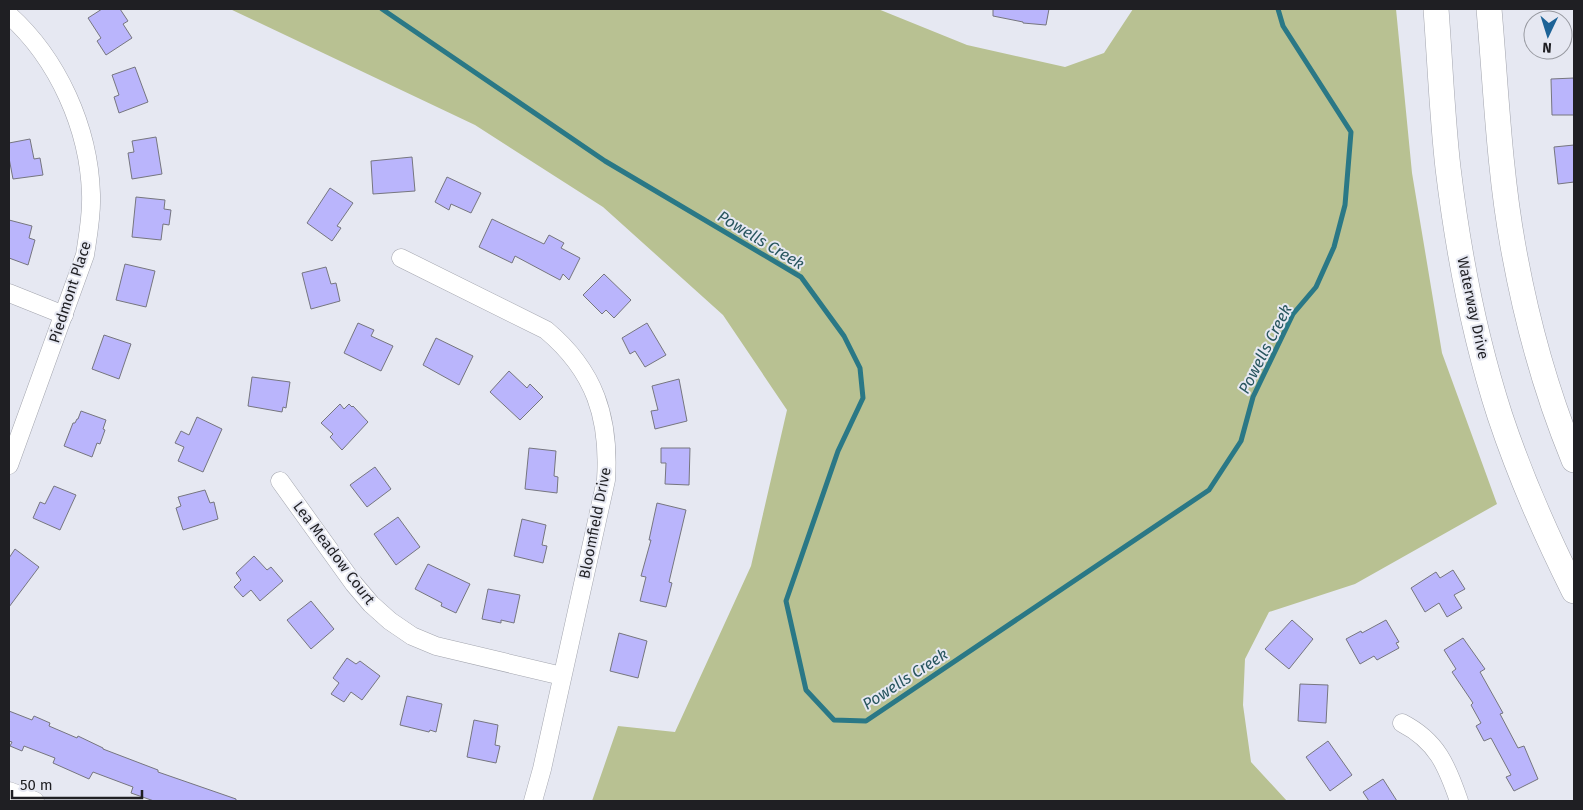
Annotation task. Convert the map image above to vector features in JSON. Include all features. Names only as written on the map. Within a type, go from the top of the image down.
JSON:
[{"type":"main road","name":"Waterway Drive","points":[[1436,9],[1448,165],[1454,212],[1472,311],[1485,366],[1523,478],[1574,591]]},
{"type":"main road","points":[[1490,9],[1501,151],[1513,246],[1542,369],[1574,460]]},
{"type":"street","name":"Piedmont Place","points":[[9,15],[40,49],[54,70],[69,99],[82,135],[89,165],[92,195],[85,255],[9,465]]},
{"type":"street","name":"Bloomfield Drive","points":[[401,258],[546,330],[578,363],[591,385],[605,429],[607,454],[606,480],[542,769],[533,801]]},
{"type":"street","points":[[9,293],[64,315]]},
{"type":"street","name":"Lea Meadow Court","points":[[280,481],[354,584],[370,604],[390,622],[412,636],[436,646],[562,676]]},
{"type":"street","points":[[1402,723],[1426,738],[1437,751],[1447,768],[1460,801]]},
{"type":"street","points":[[9,791],[35,801]]},
{"type":"green space","points":[[230,9],[878,9],[967,45],[1065,67],[1104,53],[1133,9],[1396,9],[1412,173],[1442,353],[1497,504],[1355,584],[1269,612],[1245,659],[1243,705],[1251,762],[1287,801],[592,801],[618,726],[675,732],[751,566],[787,410],[723,315],[603,207],[475,125]]},
{"type":"building","points":[[102,9],[120,9],[128,21],[123,24],[132,38],[106,55],[97,41],[101,38],[88,18]]},
{"type":"building","points":[[993,9],[1049,9],[1046,25],[1023,23],[993,16]]},
{"type":"building","points":[[135,67],[148,102],[119,113],[114,97],[119,95],[112,75]]},
{"type":"building","points":[[1574,78],[1574,115],[1552,115],[1551,79]]},
{"type":"building","points":[[156,137],[162,174],[132,179],[128,153],[134,152],[132,141]]},
{"type":"building","points":[[30,139],[34,159],[40,158],[43,175],[13,179],[9,158],[9,143]]},
{"type":"building","points":[[1574,145],[1574,182],[1558,184],[1554,147]]},
{"type":"building","points":[[412,157],[415,191],[373,194],[371,161]]},
{"type":"building","points":[[447,177],[481,193],[471,213],[451,204],[449,210],[435,202]]},
{"type":"building","points":[[330,188],[353,203],[337,226],[341,228],[332,241],[307,223]]},
{"type":"building","points":[[136,197],[165,200],[164,209],[171,210],[169,225],[163,224],[161,240],[132,237]]},
{"type":"building","points":[[492,219],[544,244],[549,235],[564,243],[561,248],[580,258],[569,280],[563,274],[560,280],[515,256],[512,263],[479,247]]},
{"type":"building","points":[[9,220],[32,226],[29,238],[35,240],[28,265],[9,258]]},
{"type":"building","points":[[125,264],[155,271],[146,307],[116,300]]},
{"type":"building","points":[[326,267],[331,284],[336,283],[340,301],[311,309],[302,273]]},
{"type":"building","points":[[604,274],[631,300],[614,318],[606,310],[602,314],[583,295]]},
{"type":"building","points":[[358,323],[374,330],[371,336],[393,346],[381,371],[344,353]]},
{"type":"building","points":[[647,323],[666,355],[645,367],[635,351],[630,354],[622,338]]},
{"type":"building","points":[[104,335],[131,344],[119,379],[92,369]]},
{"type":"building","points":[[436,338],[473,356],[459,385],[423,365]]},
{"type":"building","points":[[509,371],[527,388],[530,384],[543,397],[520,420],[490,392]]},
{"type":"building","points":[[252,377],[290,382],[286,408],[283,407],[282,412],[248,406]]},
{"type":"building","points":[[679,379],[687,421],[655,429],[651,411],[658,410],[652,386]]},
{"type":"building","points":[[340,404],[344,409],[349,404],[353,406],[368,422],[342,450],[330,437],[333,434],[321,423]]},
{"type":"building","points":[[81,411],[106,420],[100,444],[97,443],[92,457],[64,446],[73,423],[78,419]]},
{"type":"building","points":[[197,417],[222,429],[203,472],[178,461],[184,447],[175,443],[181,431],[189,435]]},
{"type":"building","points":[[529,448],[556,451],[554,476],[558,477],[557,493],[525,489]]},
{"type":"building","points":[[661,448],[690,448],[689,485],[665,484],[666,463],[661,463]]},
{"type":"building","points":[[375,467],[391,489],[367,507],[350,485]]},
{"type":"building","points":[[54,486],[76,495],[60,530],[33,518],[40,502],[45,504]]},
{"type":"building","points":[[205,490],[210,503],[214,502],[218,519],[183,530],[176,508],[181,506],[178,497]]},
{"type":"building","points":[[657,503],[686,510],[669,582],[672,583],[666,607],[640,601],[646,577],[641,576],[651,540],[649,540]]},
{"type":"building","points":[[398,517],[420,547],[396,565],[374,534]]},
{"type":"building","points":[[522,519],[546,525],[542,545],[547,546],[543,563],[514,556]]},
{"type":"building","points":[[15,549],[39,567],[9,607],[9,558]]},
{"type":"building","points":[[254,556],[267,570],[271,567],[283,581],[260,601],[251,590],[243,597],[234,587],[241,580],[236,573]]},
{"type":"building","points":[[428,564],[470,584],[456,613],[441,606],[442,603],[415,589]]},
{"type":"building","points":[[1453,570],[1465,589],[1454,595],[1462,608],[1447,617],[1439,603],[1425,612],[1411,588],[1436,572],[1440,578]]},
{"type":"building","points":[[488,589],[520,595],[514,623],[501,620],[501,623],[482,619]]},
{"type":"building","points":[[311,601],[334,629],[311,649],[287,620]]},
{"type":"building","points":[[1292,620],[1313,639],[1289,669],[1265,649]]},
{"type":"building","points":[[1386,620],[1399,642],[1396,643],[1399,648],[1377,660],[1374,656],[1360,664],[1346,639]]},
{"type":"building","points":[[619,633],[647,641],[638,678],[610,671]]},
{"type":"building","points":[[1463,638],[1485,669],[1480,672],[1503,713],[1500,714],[1518,748],[1524,746],[1538,779],[1514,791],[1506,777],[1511,775],[1491,738],[1484,741],[1476,726],[1481,723],[1471,705],[1473,703],[1452,672],[1456,669],[1444,650]]},
{"type":"building","points":[[347,658],[356,664],[360,661],[380,676],[362,700],[351,692],[344,702],[331,694],[339,683],[333,678]]},
{"type":"building","points":[[1300,684],[1328,685],[1326,723],[1298,721]]},
{"type":"building","points":[[407,696],[442,704],[436,732],[400,725]]},
{"type":"building","points":[[9,711],[32,720],[34,716],[50,723],[49,726],[77,738],[78,736],[103,749],[158,770],[158,772],[236,799],[236,801],[154,801],[131,793],[133,787],[93,772],[89,779],[53,763],[55,758],[24,746],[22,751],[10,746],[12,742],[9,741]]},
{"type":"building","points":[[474,720],[498,725],[495,745],[500,746],[496,763],[467,757]]},
{"type":"building","points":[[1328,741],[1352,775],[1330,791],[1306,757]]},
{"type":"building","points":[[1383,779],[1397,801],[1369,801],[1363,792]]},
{"type":"waterway","name":"Powells Creek","points":[[382,9],[605,161],[801,277],[844,336],[860,368],[863,398],[838,451],[786,601],[806,690],[834,720],[866,721],[1209,490],[1241,441],[1253,397],[1293,314],[1316,287],[1334,247],[1345,205],[1351,132],[1283,26],[1278,9]]}]
